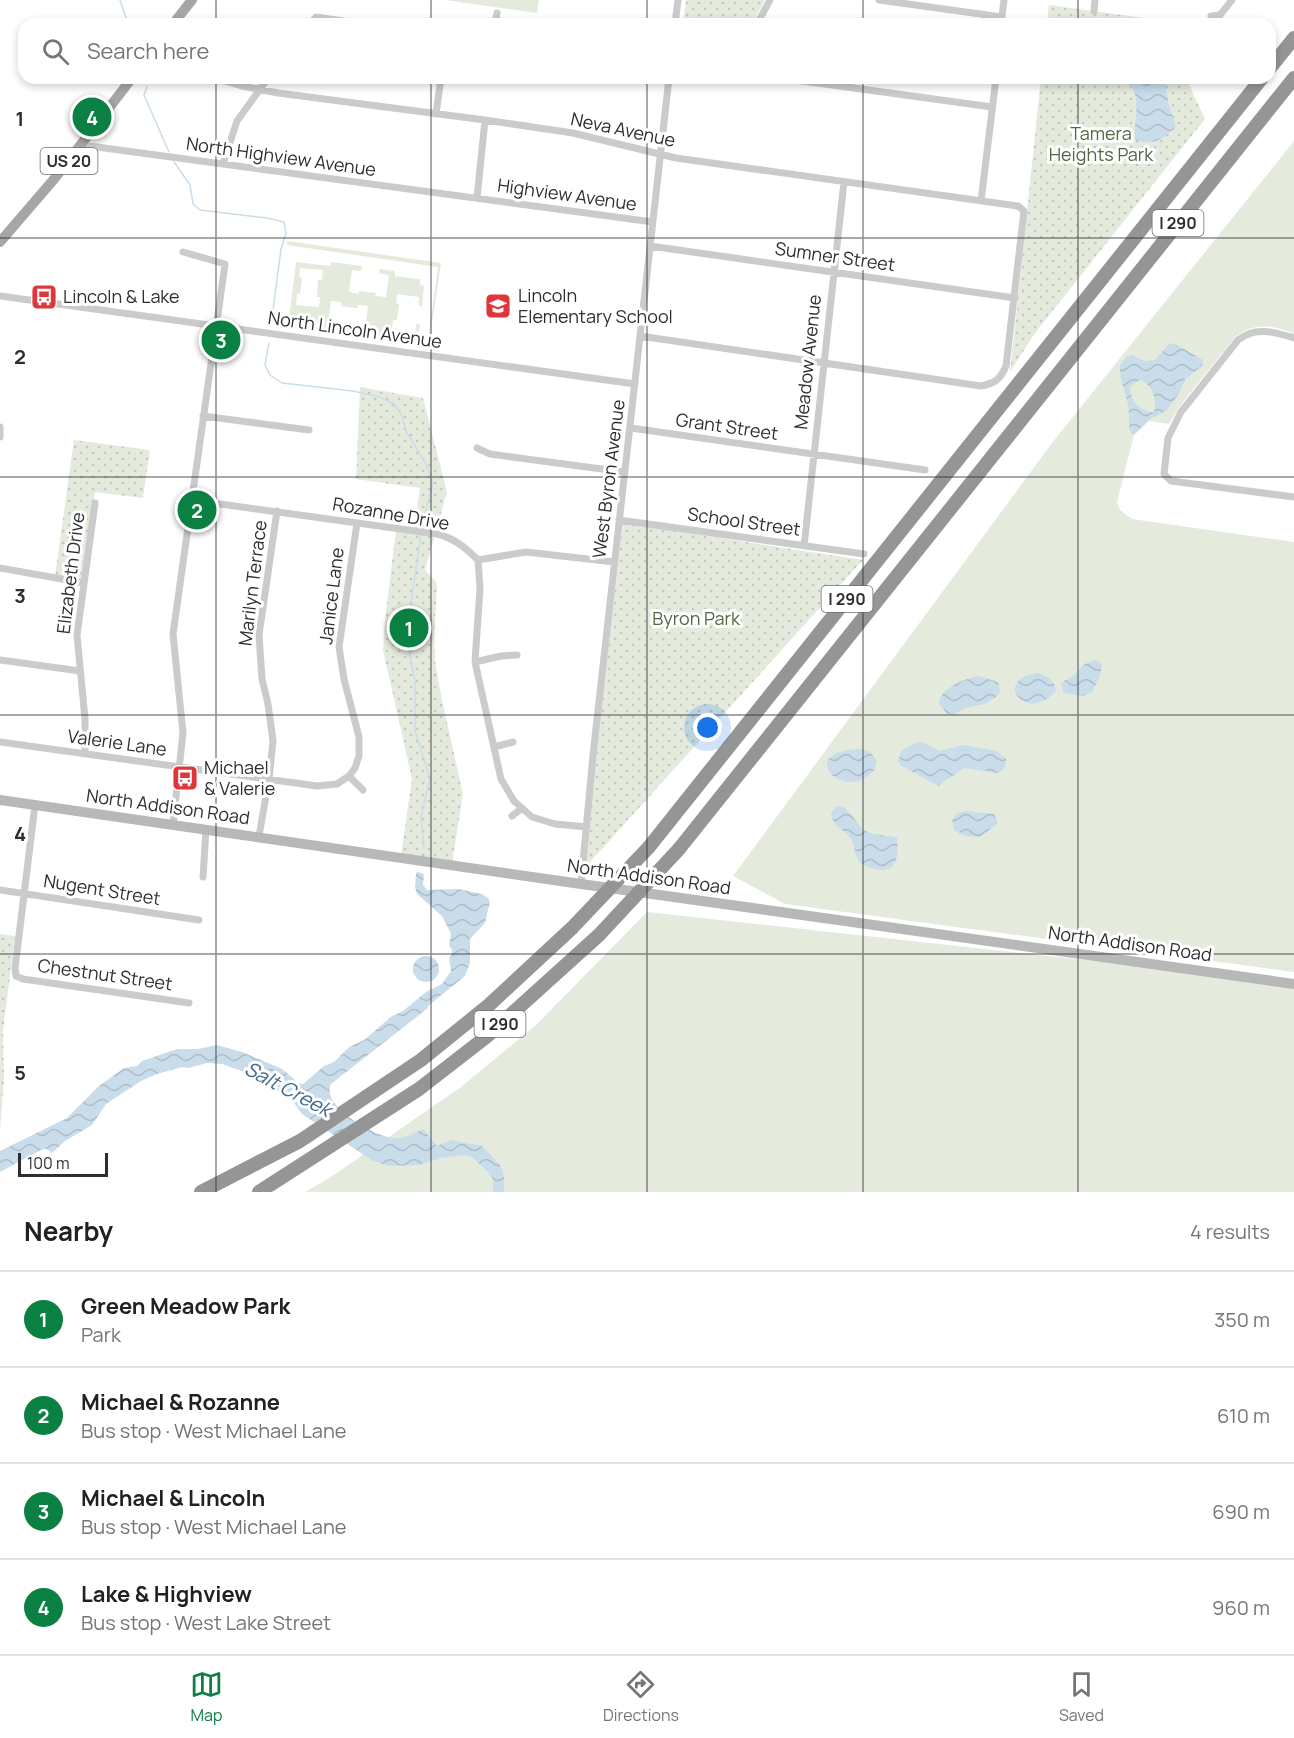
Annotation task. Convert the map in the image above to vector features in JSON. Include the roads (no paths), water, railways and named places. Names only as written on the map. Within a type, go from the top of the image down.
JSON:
[{"type":"highway","points":[[1276,60],[1294,38]]},
{"type":"highway","name":"I 290","points":[[259,1192],[419,1089],[486,1037],[599,935],[679,849],[1294,78]]},
{"type":"highway","name":"I 290","points":[[201,1192],[300,1141],[421,1060],[489,1005],[572,928],[649,847],[1257,84]]},
{"type":"main road","points":[[178,18],[192,0]]},
{"type":"main road","name":"US 20","points":[[0,242],[81,145],[127,84]]},
{"type":"street","points":[[676,18],[678,0]]},
{"type":"street","points":[[760,18],[770,0]]},
{"type":"street","points":[[879,0],[984,18]]},
{"type":"street","points":[[1002,18],[1004,0]]},
{"type":"street","points":[[1094,11],[1095,0]]},
{"type":"street","points":[[1211,16],[1220,15],[1232,0]]},
{"type":"street","points":[[496,18],[497,13]]},
{"type":"street","name":"Neva Avenue","points":[[239,84],[259,89],[573,133],[660,155],[1018,206],[1024,211],[1015,298]]},
{"type":"street","points":[[223,164],[233,128],[263,84]]},
{"type":"street","points":[[436,114],[440,84]]},
{"type":"street","name":"West Byron Avenue","points":[[581,884],[592,755],[631,428],[668,84]]},
{"type":"street","points":[[825,84],[992,107]]},
{"type":"street","points":[[981,201],[995,84]]},
{"type":"street","points":[[477,198],[485,120]]},
{"type":"street","name":"North Highview Avenue","points":[[81,145],[477,198]]},
{"type":"street","name":"Meadow Avenue","points":[[804,546],[844,182]]},
{"type":"street","name":"Highview Avenue","points":[[477,198],[653,222]]},
{"type":"street","name":"Sumner Street","points":[[650,246],[1015,298]]},
{"type":"street","points":[[173,824],[183,733],[173,634],[225,264],[183,252]]},
{"type":"street","name":"North Lincoln Avenue","points":[[0,296],[634,384]]},
{"type":"street","points":[[640,336],[981,386],[994,383],[1001,377],[1006,366],[1015,298]]},
{"type":"street","points":[[1294,338],[1274,331],[1247,332],[1238,340],[1181,412],[1168,438],[1164,474],[1171,481],[1294,497]]},
{"type":"street","points":[[203,416],[309,430]]},
{"type":"street","points":[[0,427],[0,437]]},
{"type":"street","name":"Grant Street","points":[[631,428],[925,470]]},
{"type":"street","points":[[477,448],[490,454],[624,472]]},
{"type":"street","name":"Rozanne Drive","points":[[191,500],[445,536],[454,540],[478,560]]},
{"type":"street","name":"Elizabeth Drive","points":[[86,753],[77,635],[95,503]]},
{"type":"street","name":"Marilyn Terrace","points":[[259,836],[273,741],[262,679],[258,635],[277,511]]},
{"type":"street","name":"School Street","points":[[619,520],[864,554]]},
{"type":"street","name":"Janice Lane","points":[[349,776],[355,768],[359,745],[344,680],[339,646],[357,523]]},
{"type":"street","points":[[587,827],[543,821],[520,809],[501,778],[475,662],[480,588],[478,560],[526,552],[614,562]]},
{"type":"street","points":[[0,568],[84,583]]},
{"type":"street","points":[[475,662],[517,655]]},
{"type":"street","points":[[0,660],[80,671]]},
{"type":"street","name":"Valerie Lane","points":[[0,742],[316,786],[337,784],[349,776]]},
{"type":"street","points":[[494,747],[513,742]]},
{"type":"street","points":[[349,776],[363,790]]},
{"type":"street","name":"North Addison Road","points":[[0,800],[1294,984]]},
{"type":"street","points":[[24,893],[34,805]]},
{"type":"street","points":[[513,816],[520,809]]},
{"type":"street","points":[[203,877],[206,829]]},
{"type":"street","name":"Nugent Street","points":[[0,890],[199,920]]},
{"type":"street","name":"Chestnut Street","points":[[24,893],[16,976],[189,1003]]},
{"type":"water","points":[[1128,84],[1166,84],[1168,102],[1176,126],[1172,131],[1152,142],[1135,139],[1136,97]]},
{"type":"water","points":[[1174,343],[1203,360],[1203,365],[1185,380],[1178,395],[1166,411],[1150,419],[1134,435],[1130,430],[1128,404],[1121,380],[1120,365],[1127,356],[1132,355],[1145,361],[1155,360],[1168,345]],"holes":[[[1140,380],[1153,393],[1154,412],[1144,410],[1131,396],[1130,386]]]},
{"type":"water","points":[[1096,660],[1102,664],[1100,676],[1092,692],[1082,696],[1064,693],[1061,684],[1085,664]]},
{"type":"water","points":[[1038,673],[1050,679],[1056,691],[1045,700],[1034,703],[1025,702],[1018,697],[1015,690],[1017,683],[1024,677]]},
{"type":"water","points":[[979,676],[998,682],[999,695],[985,704],[965,708],[954,715],[947,714],[939,703],[944,693],[961,681]]},
{"type":"water","points":[[921,742],[940,751],[963,745],[997,751],[1006,759],[1006,764],[998,773],[964,768],[938,786],[900,765],[898,761],[901,751]]},
{"type":"water","points":[[862,749],[869,751],[877,761],[875,769],[863,779],[851,782],[840,780],[831,774],[827,766],[830,758],[841,752]]},
{"type":"water","points":[[837,806],[845,808],[865,830],[897,838],[897,858],[891,867],[880,870],[860,862],[851,839],[832,818],[831,813]]},
{"type":"water","points":[[964,811],[994,814],[998,823],[980,837],[966,836],[954,830],[952,820],[957,813]]},
{"type":"water","name":"Salt Creek","points":[[418,872],[424,874],[423,885],[427,890],[458,889],[482,894],[490,902],[485,923],[470,939],[470,963],[465,976],[331,1084],[330,1093],[333,1101],[351,1118],[384,1136],[400,1138],[423,1129],[437,1146],[451,1140],[482,1146],[500,1165],[504,1176],[504,1192],[493,1192],[493,1179],[488,1172],[473,1158],[464,1155],[440,1158],[419,1165],[389,1166],[373,1161],[302,1114],[292,1100],[245,1072],[222,1064],[207,1063],[188,1068],[182,1067],[141,1081],[106,1104],[92,1125],[65,1141],[52,1153],[43,1149],[0,1172],[0,1151],[67,1118],[99,1086],[124,1068],[137,1066],[142,1061],[177,1049],[198,1049],[217,1045],[242,1052],[282,1069],[296,1083],[303,1084],[324,1066],[334,1062],[349,1047],[364,1040],[392,1016],[403,1011],[426,992],[442,984],[451,971],[449,958],[452,949],[449,946],[451,934],[442,916],[417,894],[415,887]]},
{"type":"water","points":[[426,956],[435,960],[439,969],[435,978],[426,982],[417,978],[413,969],[417,960]]},
{"type":"waterway","points":[[120,0],[126,18]]},
{"type":"waterway","points":[[147,87],[144,95],[169,152]]},
{"type":"waterway","points":[[174,162],[190,185],[193,204],[200,210],[284,222],[286,233],[281,249],[271,325]]},
{"type":"waterway","points":[[269,343],[265,365],[270,375],[282,383],[353,391],[380,397],[394,404],[432,479],[421,529]]},
{"type":"waterway","points":[[421,534],[406,637],[415,681],[415,730],[430,779],[421,816],[424,848]]},
{"type":"place","name":"Lake & Highview","points":[[92,117]]},
{"type":"place","name":"Lincoln & Lake","points":[[44,297]]},
{"type":"place","name":"Lincoln Elementary School","points":[[498,306]]},
{"type":"place","name":"Michael & Lincoln","points":[[221,340]]},
{"type":"place","name":"Michael & Rozanne","points":[[197,510]]},
{"type":"place","name":"Green Meadow Park","points":[[409,628]]},
{"type":"place","name":"Michael & Valerie","points":[[185,778]]},
{"type":"park label","name":"Tamera Heights Park","points":[[1101,144]]},
{"type":"park label","name":"Byron Park","points":[[696,619]]}]
